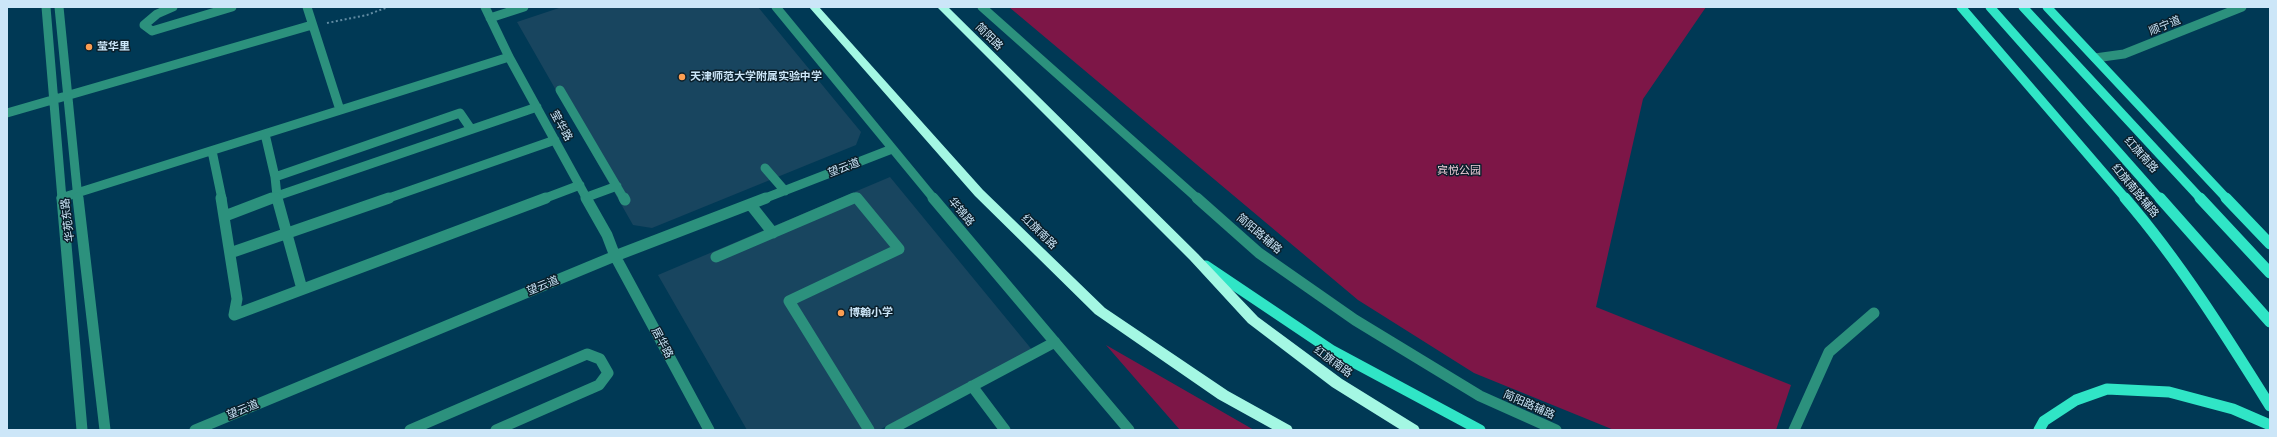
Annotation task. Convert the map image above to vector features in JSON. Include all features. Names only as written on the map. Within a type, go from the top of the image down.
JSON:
[{"type":"highway","name":"红旗南路","points":[[814,7],[978,193],[1100,311],[1223,395],[1286,430]]},
{"type":"highway","name":"简阳路","points":[[942,7],[1194,257]]},
{"type":"highway","name":"红旗南路","points":[[1194,257],[1253,320],[1337,383],[1413,430]]},
{"type":"main road","name":"红旗南路辅路","points":[[1961,7],[2144,220],[2208,306],[2270,406]]},
{"type":"main road","name":"红旗南路","points":[[1990,7],[2270,322]]},
{"type":"main road","name":"红旗南路","points":[[2023,7],[2270,273]]},
{"type":"main road","points":[[2047,7],[2270,244]]},
{"type":"main road","points":[[1194,257],[1251,298],[1331,350],[1480,430]]},
{"type":"main road","points":[[2039,430],[2044,421],[2076,400],[2108,389],[2169,392],[2233,410],[2270,425]]},
{"type":"street","name":"华苑东路","points":[[46,7],[61,198],[82,430]]},
{"type":"street","name":"华苑东路","points":[[59,7],[77,193],[105,430]]},
{"type":"street","points":[[173,7],[160,11],[150,18],[144,25],[147,29],[152,31],[232,7]]},
{"type":"street","points":[[307,7],[340,110]]},
{"type":"street","name":"莹华路","points":[[485,7],[510,57],[607,235],[615,256]]},
{"type":"street","points":[[490,18],[524,7]]},
{"type":"street","name":"华锦路","points":[[776,7],[892,149],[1129,430]]},
{"type":"street","name":"简阳路辅路","points":[[982,7],[1259,253],[1355,320],[1480,396],[1556,430]]},
{"type":"street","name":"顺宁道","points":[[2095,58],[2124,54],[2242,7]]},
{"type":"street","points":[[7,113],[312,25]]},
{"type":"street","points":[[61,198],[510,57]]},
{"type":"street","points":[[560,90],[625,200]]},
{"type":"street","points":[[225,216],[277,196],[537,107]]},
{"type":"street","points":[[275,177],[460,112],[471,129]]},
{"type":"street","points":[[265,134],[275,177],[277,196],[302,289]]},
{"type":"street","points":[[230,253],[555,140]]},
{"type":"street","name":"望云道","points":[[196,430],[615,256],[892,149]]},
{"type":"street","points":[[212,151],[225,216],[237,299],[234,315],[580,184]]},
{"type":"street","points":[[765,168],[785,191]]},
{"type":"street","points":[[587,197],[617,186]]},
{"type":"street","points":[[716,257],[856,197],[899,250],[789,301],[869,430]]},
{"type":"street","points":[[750,204],[773,233]]},
{"type":"street","name":"居华路","points":[[615,256],[709,430]]},
{"type":"street","points":[[1794,430],[1829,352],[1874,313]]},
{"type":"street","points":[[890,430],[1055,342]]},
{"type":"street","points":[[410,430],[586,354],[600,359],[608,373],[599,385],[496,430]]},
{"type":"street","points":[[972,386],[1005,430]]},
{"type":"path","points":[[312,25],[368,15],[388,7]]},
{"type":"shaded area","name":"天津师范大学附属实验中学","points":[[562,7],[758,7],[861,132],[856,145],[652,228],[633,225],[517,22]]},
{"type":"shaded area","name":"博翰小学","points":[[890,177],[1033,351],[879,430],[747,430],[658,275]]},
{"type":"green space","name":"宾悦公园","points":[[1009,7],[1706,7],[1643,99],[1596,307],[1791,385],[1776,430],[1614,430],[1474,373],[1358,300]]},
{"type":"green space","points":[[1106,345],[1254,430],[1180,430]]},
{"type":"place","name":"莹华里","points":[[89,47]]},
{"type":"place","name":"天津师范大学附属实验中学","points":[[682,77]]},
{"type":"place","name":"博翰小学","points":[[841,313]]}]
